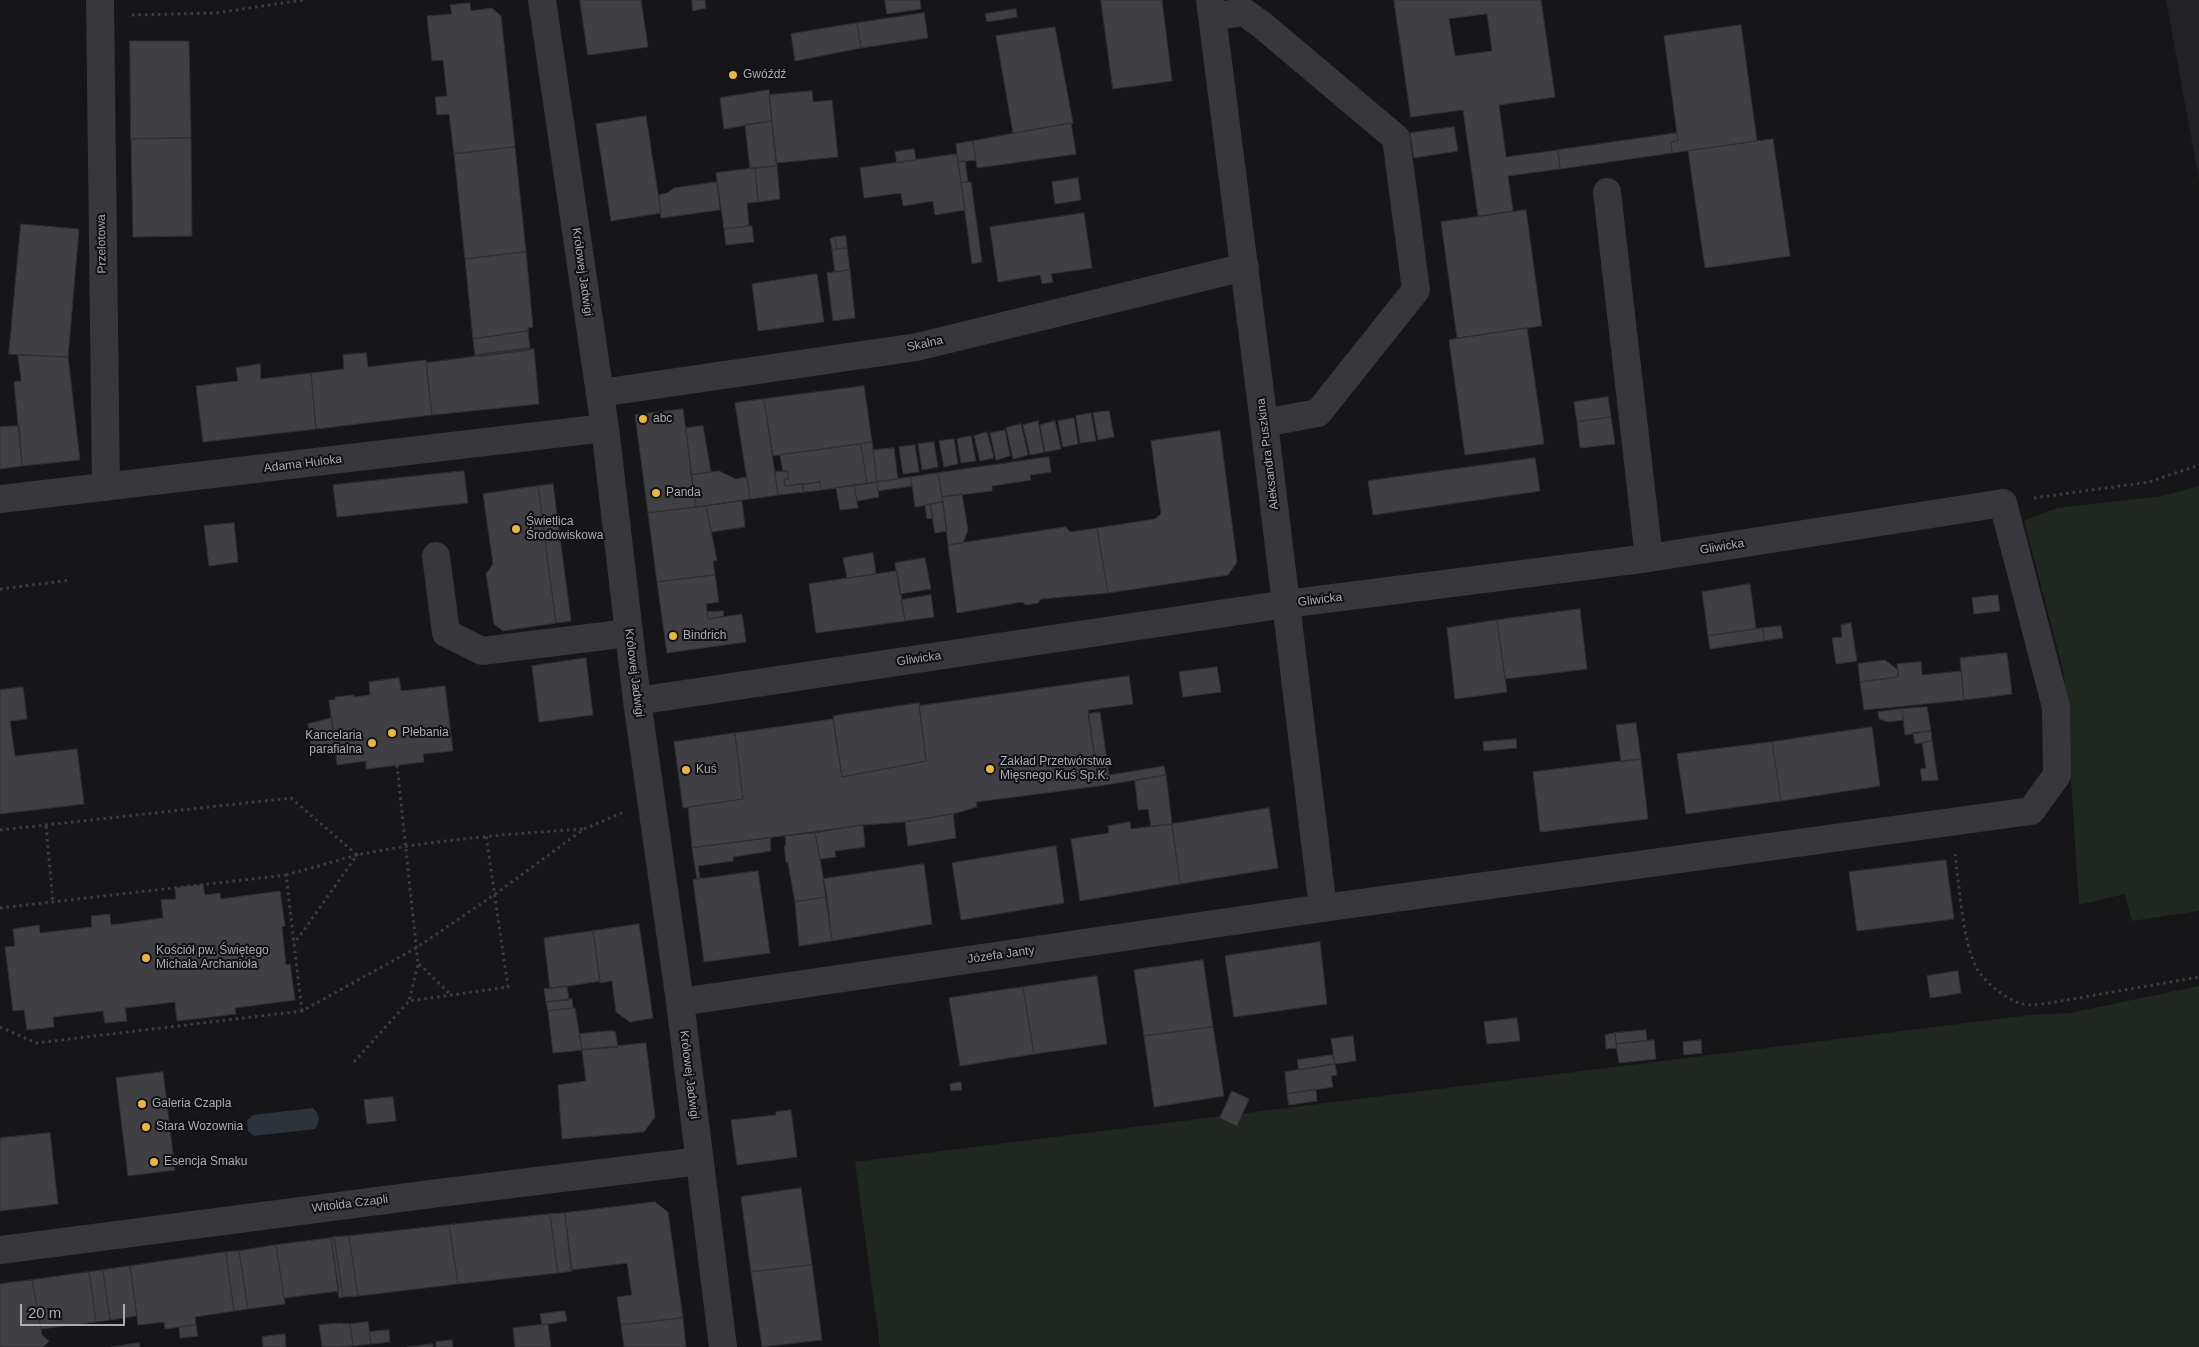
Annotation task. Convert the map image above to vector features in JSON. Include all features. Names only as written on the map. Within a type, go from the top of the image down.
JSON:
[{"type":"street","name":"Królowej Jadwigi","points":[[542,0],[606,428],[637,701],[680,1002],[723,1347]]},
{"type":"street","name":"Przelotowa","points":[[100,8],[106,487]]},
{"type":"street","name":"Aleksandra Puszkina","points":[[1211,9],[1245,267],[1322,908]]},
{"type":"street","points":[[1211,9],[1244,12],[1396,138],[1416,290],[1318,413],[1264,423]]},
{"type":"street","points":[[1607,192],[1649,558]]},
{"type":"street","name":"Skalna","points":[[600,393],[917,347],[1245,267]]},
{"type":"street","name":"Adama Huloka","points":[[0,499],[606,428]]},
{"type":"street","name":"Gliwicka","points":[[637,701],[1286,604],[1649,558],[2004,503]]},
{"type":"street","name":"Józefa Janty","points":[[680,1002],[1322,908],[2032,811],[2057,775],[2056,707],[2004,503]]},
{"type":"street","points":[[436,556],[446,633],[482,651],[629,633]]},
{"type":"street","name":"Witolda Czapli","points":[[0,1250],[439,1192],[700,1161]]},
{"type":"path","points":[[100,8],[216,13],[303,0]]},
{"type":"path","points":[[2004,503],[2149,482],[2199,465]]},
{"type":"path","points":[[0,589],[71,580]]},
{"type":"path","points":[[354,1062],[409,1001],[418,964],[397,765]]},
{"type":"path","points":[[0,830],[291,798],[357,855]]},
{"type":"path","points":[[0,1027],[36,1043],[302,1011],[416,948],[494,895],[584,828],[623,813]]},
{"type":"path","points":[[1950,822],[1969,947],[1976,966],[1986,982],[1997,989],[2020,1003],[2042,1004],[2199,977]]},
{"type":"path","points":[[46,826],[54,902]]},
{"type":"path","points":[[0,908],[286,875],[357,855],[406,845],[486,835],[584,828]]},
{"type":"path","points":[[409,1001],[508,987],[486,835]]},
{"type":"path","points":[[294,944],[357,855]]},
{"type":"path","points":[[286,875],[302,1011]]},
{"type":"path","points":[[418,964],[451,995]]},
{"type":"shaded area","points":[[2166,0],[2199,0],[2199,180]]},
{"type":"shaded area","points":[[2199,486],[2199,911],[2132,921],[2125,894],[2079,905],[2064,674],[2024,521],[2057,508],[2163,496]]},
{"type":"shaded area","points":[[2199,986],[2199,1347],[880,1347],[855,1162],[2031,1015],[2070,1013]]},
{"type":"shaded area","points":[[313,1108],[318,1118],[315,1129],[254,1136],[248,1131],[247,1120],[253,1115]]},
{"type":"building","points":[[580,0],[641,0],[648,47],[588,55]]},
{"type":"building","points":[[692,0],[705,0],[706,8],[693,11]]},
{"type":"building","points":[[885,0],[920,0],[921,9],[887,14]]},
{"type":"building","points":[[1101,0],[1162,0],[1172,81],[1113,89]]},
{"type":"building","points":[[1394,0],[1541,0],[1555,97],[1499,105],[1506,157],[1558,150],[1560,169],[1508,176],[1513,211],[1478,216],[1463,110],[1411,117]],"holes":[[[1487,14],[1492,51],[1455,56],[1449,19]]]},
{"type":"building","points":[[470,3],[471,11],[492,8],[501,16],[515,147],[454,154],[449,114],[437,115],[435,97],[447,96],[443,60],[432,61],[427,16],[452,14],[450,5]]},
{"type":"building","points":[[1016,9],[1017,17],[987,22],[985,14]]},
{"type":"building","points":[[924,13],[928,38],[861,48],[857,23]]},
{"type":"building","points":[[857,23],[861,48],[795,61],[791,34]]},
{"type":"building","points":[[1741,25],[1757,141],[1672,153],[1671,142],[1678,141],[1664,36]]},
{"type":"building","points":[[1055,27],[1073,123],[1013,133],[996,36]]},
{"type":"building","points":[[130,41],[189,41],[191,138],[131,139]]},
{"type":"building","points":[[769,90],[772,121],[724,129],[720,98]]},
{"type":"building","points":[[812,91],[813,102],[832,100],[838,157],[776,163],[769,95]]},
{"type":"building","points":[[646,116],[661,213],[611,221],[596,124]]},
{"type":"building","points":[[772,121],[777,166],[750,169],[745,125]]},
{"type":"building","points":[[1071,123],[1076,154],[977,168],[973,141]]},
{"type":"building","points":[[1454,127],[1458,151],[1414,158],[1410,133]]},
{"type":"building","points":[[1677,133],[1678,141],[1671,142],[1672,153],[1560,169],[1558,150]]},
{"type":"building","points":[[191,138],[192,236],[133,237],[131,139]]},
{"type":"building","points":[[1773,139],[1790,256],[1705,268],[1688,151]]},
{"type":"building","points":[[973,141],[976,160],[958,162],[956,144]]},
{"type":"building","points":[[515,147],[526,252],[465,259],[454,154]]},
{"type":"building","points":[[914,149],[916,160],[897,163],[895,152]]},
{"type":"building","points":[[957,154],[965,210],[935,215],[933,201],[903,206],[901,193],[864,198],[860,168]]},
{"type":"building","points":[[965,161],[968,182],[961,183],[958,162]]},
{"type":"building","points":[[777,166],[780,199],[758,202],[755,168]]},
{"type":"building","points":[[755,168],[758,202],[747,203],[749,226],[724,229],[716,173]]},
{"type":"building","points":[[1078,178],[1081,200],[1055,204],[1052,182]]},
{"type":"building","points":[[717,182],[720,210],[661,218],[659,195],[667,193],[674,188]]},
{"type":"building","points":[[971,182],[982,262],[972,264],[961,183]]},
{"type":"building","points":[[1526,210],[1542,326],[1457,338],[1441,222]]},
{"type":"building","points":[[1084,213],[1092,268],[1051,274],[1053,282],[1042,284],[1040,275],[998,282],[990,227]]},
{"type":"building","points":[[21,224],[79,229],[68,357],[9,354]]},
{"type":"building","points":[[752,226],[754,242],[726,245],[724,229]]},
{"type":"building","points":[[846,236],[847,248],[837,249],[835,237]]},
{"type":"building","points":[[835,237],[837,249],[832,250],[830,239]]},
{"type":"building","points":[[847,248],[850,270],[835,272],[832,250]]},
{"type":"building","points":[[526,252],[533,327],[528,328],[528,331],[473,339],[465,259]]},
{"type":"building","points":[[850,270],[855,318],[833,321],[827,273]]},
{"type":"building","points":[[817,274],[824,322],[758,331],[752,284]]},
{"type":"building","points":[[1527,328],[1544,444],[1465,455],[1449,340]]},
{"type":"building","points":[[528,331],[530,348],[475,355],[473,339]]},
{"type":"building","points":[[530,348],[530,350],[475,357],[475,355]]},
{"type":"building","points":[[534,349],[539,404],[432,415],[426,363]]},
{"type":"building","points":[[366,353],[368,367],[426,360],[432,415],[316,429],[311,373],[344,369],[343,355]]},
{"type":"building","points":[[18,355],[68,357],[80,460],[22,466],[14,382],[21,381]]},
{"type":"building","points":[[260,364],[261,379],[311,373],[316,429],[203,442],[196,386],[238,381],[236,368]]},
{"type":"building","points":[[864,386],[872,442],[773,456],[764,399]]},
{"type":"building","points":[[1608,397],[1611,417],[1577,422],[1574,402]]},
{"type":"building","points":[[764,399],[778,495],[750,499],[735,403]]},
{"type":"building","points":[[683,409],[696,507],[648,513],[635,415]]},
{"type":"building","points":[[1109,411],[1114,437],[1098,440],[1093,413]]},
{"type":"building","points":[[1091,413],[1096,441],[1080,443],[1076,416]]},
{"type":"building","points":[[1611,417],[1615,444],[1580,448],[1577,422]]},
{"type":"building","points":[[1074,418],[1078,444],[1063,447],[1058,421]]},
{"type":"building","points":[[1038,421],[1044,452],[1030,455],[1023,425]]},
{"type":"building","points":[[1055,421],[1061,449],[1045,452],[1040,425]]},
{"type":"building","points":[[1021,424],[1028,455],[1013,459],[1006,428]]},
{"type":"building","points":[[19,426],[22,466],[0,469],[0,427]]},
{"type":"building","points":[[703,426],[711,472],[691,475],[686,428]]},
{"type":"building","points":[[1005,430],[1010,456],[996,460],[990,433]]},
{"type":"building","points":[[1220,431],[1237,562],[1228,575],[1108,593],[1097,528],[1155,519],[1161,514],[1151,441]]},
{"type":"building","points":[[987,432],[994,458],[980,461],[974,436]]},
{"type":"building","points":[[971,436],[976,461],[961,463],[957,439]]},
{"type":"building","points":[[954,439],[958,464],[944,467],[939,441]]},
{"type":"building","points":[[872,442],[877,482],[867,484],[861,444]]},
{"type":"building","points":[[934,442],[938,467],[922,470],[918,444]]},
{"type":"building","points":[[861,444],[867,484],[821,490],[820,482],[785,486],[784,479],[789,479],[787,471],[783,472],[780,455]]},
{"type":"building","points":[[915,445],[919,472],[903,474],[899,447]]},
{"type":"building","points":[[894,448],[898,479],[877,482],[873,450]]},
{"type":"building","points":[[1049,457],[1051,472],[1030,475],[1031,480],[992,486],[992,491],[942,497],[938,473]]},
{"type":"building","points":[[1535,458],[1540,491],[1373,515],[1368,481]]},
{"type":"building","points":[[464,471],[468,503],[337,517],[333,485]]},
{"type":"building","points":[[719,471],[736,479],[747,477],[750,499],[696,507],[691,475]]},
{"type":"building","points":[[787,471],[789,479],[784,479],[785,486],[802,483],[804,492],[778,495],[775,472]]},
{"type":"building","points":[[938,473],[943,502],[915,507],[911,477]]},
{"type":"building","points":[[911,477],[912,486],[878,491],[877,482]]},
{"type":"building","points":[[820,482],[821,490],[804,492],[802,485]]},
{"type":"building","points":[[877,482],[879,497],[857,501],[854,485]]},
{"type":"building","points":[[553,484],[571,621],[556,623],[538,486]]},
{"type":"building","points":[[854,485],[858,508],[840,510],[836,488]]},
{"type":"building","name":"Świetlica Środowiskowa","points":[[538,486],[556,623],[503,631],[494,624],[486,574],[493,564],[483,494]]},
{"type":"building","points":[[962,494],[968,530],[963,543],[948,545],[942,497]]},
{"type":"building","points":[[742,501],[745,527],[711,532],[706,506]]},
{"type":"building","points":[[943,502],[947,531],[935,533],[930,504]]},
{"type":"building","points":[[930,504],[933,518],[927,519],[925,505]]},
{"type":"building","points":[[706,506],[717,560],[713,561],[715,575],[657,582],[648,513]]},
{"type":"building","points":[[234,523],[238,562],[209,566],[204,526]]},
{"type":"building","points":[[1066,527],[1070,532],[1097,528],[1108,593],[1041,599],[1038,603],[1026,605],[1022,602],[957,613],[948,545]]},
{"type":"building","points":[[873,553],[876,574],[847,578],[843,558]]},
{"type":"building","points":[[925,558],[931,589],[900,594],[895,563]]},
{"type":"building","points":[[897,571],[905,621],[816,633],[809,584]]},
{"type":"building","points":[[715,575],[719,602],[706,604],[708,619],[742,614],[746,642],[667,653],[657,582]]},
{"type":"building","points":[[1750,584],[1756,629],[1708,636],[1702,592]]},
{"type":"building","points":[[931,595],[934,617],[905,621],[901,600]]},
{"type":"building","points":[[1998,595],[2000,611],[1974,614],[1972,598]]},
{"type":"building","points":[[1580,609],[1587,669],[1505,679],[1497,620]]},
{"type":"building","points":[[723,611],[724,616],[708,619],[707,612]]},
{"type":"building","points":[[1497,620],[1507,692],[1455,699],[1447,628]]},
{"type":"building","points":[[1851,623],[1857,661],[1836,664],[1832,638],[1842,637],[1841,625]]},
{"type":"building","points":[[1781,626],[1783,638],[1764,641],[1763,628]]},
{"type":"building","points":[[1763,628],[1764,641],[1710,649],[1708,636]]},
{"type":"building","points":[[2007,653],[2012,694],[1964,700],[1960,658]]},
{"type":"building","points":[[586,658],[593,715],[539,722],[532,666]]},
{"type":"building","points":[[1885,660],[1898,670],[1898,677],[1860,682],[1858,664]]},
{"type":"building","points":[[1921,662],[1922,675],[1961,671],[1964,700],[1864,710],[1860,682],[1898,677],[1897,664]]},
{"type":"building","points":[[1217,667],[1221,692],[1183,697],[1179,672]]},
{"type":"building","name":"Zakład Przetwórstwa Mięsnego Kuś Sp.K.","points":[[1129,676],[1133,704],[1088,710],[1099,786],[976,802],[977,807],[953,814],[905,822],[863,825],[692,848],[688,807],[743,799],[735,733],[833,719],[842,777],[926,761],[919,706]]},
{"type":"building","name":"Plebania","points":[[399,678],[401,691],[445,686],[453,751],[423,754],[424,762],[366,769],[366,761],[337,765],[329,700],[335,700],[335,697],[370,695],[369,682]]},
{"type":"building","points":[[23,687],[27,719],[10,721],[15,756],[77,749],[84,804],[0,814],[0,690]]},
{"type":"building","points":[[919,703],[926,761],[842,777],[833,716]]},
{"type":"building","points":[[1927,707],[1931,731],[1905,735],[1902,709]]},
{"type":"building","points":[[1902,709],[1903,720],[1889,722],[1879,719],[1878,712]]},
{"type":"building","points":[[1100,712],[1109,775],[1164,766],[1166,775],[1099,786],[1088,714]]},
{"type":"building","points":[[332,718],[335,747],[320,749],[320,747],[311,747],[308,724]]},
{"type":"building","points":[[1636,723],[1641,759],[1621,762],[1616,725]]},
{"type":"building","points":[[1872,727],[1880,786],[1781,801],[1772,742]]},
{"type":"building","points":[[1931,731],[1932,741],[1915,744],[1913,733]]},
{"type":"building","points":[[735,733],[743,799],[683,808],[674,742]]},
{"type":"building","points":[[1516,739],[1517,748],[1484,751],[1483,742]]},
{"type":"building","points":[[1932,741],[1938,780],[1922,781],[1920,769],[1926,768],[1922,743]]},
{"type":"building","points":[[1772,742],[1781,801],[1686,814],[1677,754]]},
{"type":"building","points":[[1641,759],[1648,819],[1540,832],[1533,772]]},
{"type":"building","points":[[1166,775],[1172,824],[1151,826],[1148,809],[1138,810],[1135,781]]},
{"type":"building","points":[[1269,808],[1278,868],[1180,884],[1172,824]]},
{"type":"building","points":[[953,814],[956,838],[908,846],[905,822]]},
{"type":"building","points":[[1130,822],[1131,829],[1172,824],[1180,884],[1080,901],[1071,839],[1109,833],[1108,826]]},
{"type":"building","points":[[863,825],[865,847],[835,851],[836,857],[820,859],[815,833]]},
{"type":"building","points":[[815,833],[827,897],[795,902],[788,863],[786,862],[785,836]]},
{"type":"building","points":[[770,838],[771,851],[733,857],[733,861],[698,866],[700,879],[697,879],[692,848]]},
{"type":"building","points":[[1056,846],[1064,903],[961,920],[952,863]]},
{"type":"building","points":[[1946,860],[1954,919],[1857,931],[1849,872]]},
{"type":"building","points":[[924,864],[932,924],[832,941],[823,879]]},
{"type":"building","points":[[758,871],[770,953],[704,962],[693,880]]},
{"type":"building","name":"Kościół pw. Świętego Michała Archanioła","points":[[203,885],[205,895],[220,893],[221,899],[280,891],[285,926],[282,927],[286,965],[290,964],[295,1000],[235,1008],[236,1014],[177,1021],[175,1002],[125,1008],[127,1021],[105,1023],[103,1011],[53,1017],[54,1027],[27,1030],[24,1010],[13,1011],[5,947],[15,946],[13,929],[39,925],[40,933],[92,927],[91,916],[110,914],[111,925],[163,918],[161,900],[176,899],[175,888]]},
{"type":"building","points":[[827,897],[832,941],[799,946],[795,902]]},
{"type":"building","points":[[639,924],[653,1018],[630,1022],[616,1012],[612,981],[600,983],[593,931]]},
{"type":"building","points":[[593,931],[600,981],[550,989],[544,938]]},
{"type":"building","points":[[1320,942],[1327,1004],[1234,1017],[1225,956]]},
{"type":"building","points":[[1203,960],[1213,1027],[1144,1036],[1134,970]]},
{"type":"building","points":[[1958,971],[1961,993],[1930,998],[1927,976]]},
{"type":"building","points":[[1097,976],[1107,1044],[1034,1054],[1023,987]]},
{"type":"building","points":[[567,986],[569,1000],[546,1002],[544,989]]},
{"type":"building","points":[[1023,987],[1034,1054],[960,1066],[949,998]]},
{"type":"building","points":[[572,999],[573,1008],[548,1011],[546,1002]]},
{"type":"building","points":[[575,1008],[582,1050],[553,1053],[548,1011]]},
{"type":"building","points":[[1517,1018],[1520,1041],[1487,1044],[1484,1022]]},
{"type":"building","points":[[1213,1027],[1224,1096],[1154,1107],[1144,1036]]},
{"type":"building","points":[[1646,1030],[1647,1041],[1616,1044],[1615,1033]]},
{"type":"building","points":[[615,1031],[618,1047],[582,1050],[579,1034]]},
{"type":"building","points":[[1615,1033],[1617,1048],[1606,1049],[1605,1035]]},
{"type":"building","points":[[1353,1036],[1356,1061],[1335,1064],[1331,1039]]},
{"type":"building","points":[[1654,1040],[1656,1059],[1619,1063],[1616,1044]]},
{"type":"building","points":[[1701,1040],[1702,1053],[1684,1055],[1683,1042]]},
{"type":"building","points":[[646,1043],[655,1117],[644,1132],[562,1139],[558,1085],[586,1081],[582,1050]]},
{"type":"building","points":[[1333,1055],[1335,1064],[1299,1070],[1297,1060]]},
{"type":"building","points":[[1335,1064],[1337,1075],[1331,1076],[1333,1087],[1287,1094],[1285,1072]]},
{"type":"building","name":"Stara Wozownia","points":[[163,1072],[175,1170],[128,1176],[116,1078]]},
{"type":"building","points":[[961,1082],[962,1090],[951,1091],[950,1084]]},
{"type":"building","points":[[1316,1089],[1317,1101],[1289,1105],[1287,1094]]},
{"type":"building","points":[[1232,1091],[1249,1099],[1237,1126],[1220,1118]]},
{"type":"building","points":[[393,1097],[396,1121],[367,1124],[364,1100]]},
{"type":"building","points":[[791,1110],[797,1157],[737,1165],[731,1120],[776,1115],[776,1112]]},
{"type":"building","points":[[50,1133],[58,1204],[0,1211],[0,1138]]},
{"type":"building","points":[[801,1188],[812,1265],[751,1272],[741,1197]]},
{"type":"building","points":[[655,1202],[668,1212],[683,1318],[621,1325],[617,1297],[632,1295],[627,1263],[571,1270],[565,1213]]},
{"type":"building","points":[[565,1213],[572,1271],[558,1273],[550,1214]]},
{"type":"building","points":[[550,1214],[558,1273],[458,1284],[449,1225]]},
{"type":"building","points":[[449,1225],[458,1284],[358,1296],[349,1236]]},
{"type":"building","points":[[349,1236],[358,1296],[343,1297],[334,1237]]},
{"type":"building","points":[[334,1237],[343,1297],[339,1298],[331,1238]]},
{"type":"building","points":[[331,1238],[339,1291],[284,1298],[276,1245]]},
{"type":"building","points":[[276,1245],[285,1304],[248,1309],[239,1251]]},
{"type":"building","points":[[239,1251],[248,1309],[234,1311],[226,1252]]},
{"type":"building","points":[[226,1252],[234,1311],[195,1317],[196,1325],[165,1329],[164,1322],[138,1325],[130,1266]]},
{"type":"building","points":[[812,1265],[822,1340],[762,1347],[751,1272]]},
{"type":"building","points":[[130,1266],[137,1316],[110,1320],[103,1270]]},
{"type":"building","points":[[103,1270],[110,1320],[96,1322],[89,1272]]},
{"type":"building","points":[[89,1272],[96,1322],[41,1329],[32,1280]]},
{"type":"building","points":[[32,1280],[42,1335],[49,1341],[43,1347],[0,1347],[0,1284]]},
{"type":"building","points":[[565,1311],[567,1321],[542,1325],[540,1314]]},
{"type":"building","points":[[683,1318],[686,1347],[624,1347],[621,1325]]},
{"type":"building","points":[[368,1322],[371,1344],[353,1346],[350,1324]]},
{"type":"building","points":[[350,1324],[353,1346],[322,1347],[319,1325]]},
{"type":"building","points":[[548,1324],[551,1347],[515,1347],[513,1328]]},
{"type":"building","points":[[196,1325],[198,1336],[180,1338],[179,1327]]},
{"type":"building","points":[[389,1330],[390,1342],[371,1344],[369,1332]]},
{"type":"building","points":[[285,1334],[286,1347],[263,1347],[262,1337]]},
{"type":"building","points":[[452,1340],[453,1347],[436,1347],[436,1342]]},
{"type":"building","points":[[139,1343],[140,1347],[112,1347]]},
{"type":"building","points":[[433,1344],[433,1347],[408,1347]]},
{"type":"place","name":"Gwóźdź","points":[[733,75]]},
{"type":"place","name":"abc","points":[[643,419]]},
{"type":"place","name":"Panda","points":[[656,493]]},
{"type":"place","name":"Świetlica Środowiskowa","points":[[516,529]]},
{"type":"place","name":"Bindrich","points":[[673,636]]},
{"type":"place","name":"Plebania","points":[[392,733]]},
{"type":"place","name":"Kancelaria parafialna","points":[[372,743]]},
{"type":"place","name":"Zakład Przetwórstwa Mięsnego Kuś Sp.K.","points":[[990,769]]},
{"type":"place","name":"Kuś","points":[[686,770]]},
{"type":"place","name":"Kościół pw. Świętego Michała Archanioła","points":[[146,958]]},
{"type":"place","name":"Galeria Czapla","points":[[142,1104]]},
{"type":"place","name":"Stara Wozownia","points":[[146,1127]]},
{"type":"place","name":"Esencja Smaku","points":[[154,1162]]}]
